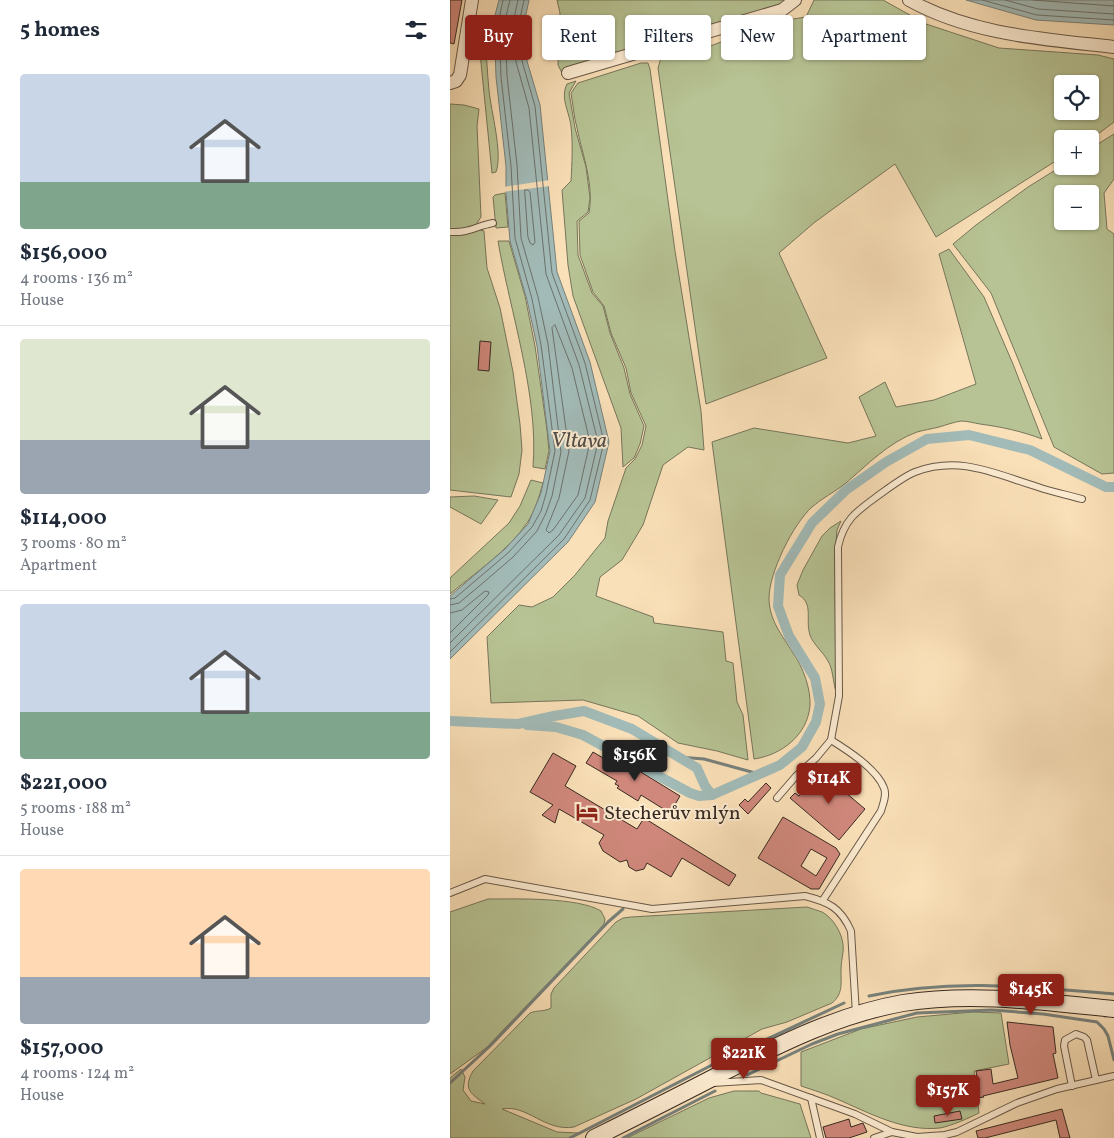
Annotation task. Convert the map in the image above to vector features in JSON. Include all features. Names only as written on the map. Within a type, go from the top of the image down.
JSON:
[{"type":"main road","points":[[594,1138],[784,1043],[856,1015],[902,1004],[949,999],[1005,998],[1114,1010]]},
{"type":"street","points":[[450,83],[456,81],[460,75],[472,0]]},
{"type":"street","points":[[568,73],[782,10],[796,0]]},
{"type":"street","points":[[909,0],[931,12],[1001,33],[1114,47]]},
{"type":"lane","points":[[450,232],[463,233],[493,223]]},
{"type":"lane","points":[[777,798],[831,740],[839,696],[838,547],[846,524],[858,510],[913,473],[940,465],[967,466],[1002,474],[1038,487],[1082,499]]},
{"type":"lane","points":[[823,900],[881,811],[885,788],[875,774],[849,751],[831,740]]},
{"type":"lane","points":[[450,893],[486,879],[652,909],[806,896],[823,900],[839,911],[851,931],[856,1015]]},
{"type":"lane","points":[[1072,1086],[1064,1046],[1065,1040],[1069,1036],[1076,1034],[1087,1040],[1096,1080]]},
{"type":"lane","points":[[699,1084],[761,1080],[856,1114],[892,1132],[917,1138],[957,1132],[1017,1103],[1072,1086],[1114,1076]]},
{"type":"lane","points":[[811,1098],[820,1138]]},
{"type":"lane","points":[[874,1138],[892,1132]]},
{"type":"green space","points":[[557,0],[789,0],[781,6],[750,15],[721,15],[721,23],[711,26],[711,15],[625,15],[625,51],[615,54],[615,15],[560,15]]},
{"type":"green space","points":[[814,0],[883,0],[910,15],[807,15]]},
{"type":"green space","points":[[803,18],[803,60],[926,60],[926,24],[999,48],[1098,55],[1114,59],[1114,122],[1099,133],[1099,130],[1054,130],[1054,162],[936,237],[895,164],[815,222],[779,253],[827,358],[706,404],[658,68],[660,60],[711,60],[711,46],[721,42],[721,60],[793,60],[794,19]]},
{"type":"green space","points":[[481,60],[487,60],[489,90],[496,132],[498,164],[496,172],[492,173]]},
{"type":"green space","points":[[558,60],[595,60],[574,66],[562,73],[558,65]]},
{"type":"green space","points":[[641,63],[648,63],[650,69],[675,251],[701,411],[704,450],[688,447],[663,465],[643,525],[622,560],[600,577],[596,596],[653,617],[654,623],[723,632],[726,661],[733,663],[737,702],[743,715],[748,760],[678,743],[638,716],[583,700],[491,703],[487,637],[519,605],[532,607],[553,597],[575,575],[605,538],[608,521],[626,468],[635,459],[642,445],[646,426],[631,393],[626,368],[611,333],[604,306],[593,292],[580,255],[579,221],[589,213],[590,192],[571,93],[578,83]]},
{"type":"green space","points":[[576,81],[569,93],[575,128],[586,167],[590,198],[588,212],[577,221],[578,255],[592,293],[603,306],[610,333],[624,368],[630,394],[644,426],[640,444],[634,458],[623,467],[621,428],[573,296],[568,265],[562,190],[571,181],[572,147],[571,126],[564,94],[567,84]]},
{"type":"green space","points":[[450,104],[479,109],[477,126],[481,217],[477,223],[480,230],[484,231],[487,268],[500,308],[513,372],[520,424],[522,450],[519,474],[511,497],[450,490]]},
{"type":"green space","points":[[1114,134],[1114,179],[1104,193],[1107,229],[1114,234],[1114,473],[1102,474],[1054,447],[991,293],[953,244],[1028,187],[1054,171],[1054,175],[1099,175],[1099,143]]},
{"type":"green space","points":[[505,193],[508,227],[496,228],[493,197]]},
{"type":"green space","points":[[498,241],[509,241],[525,296],[535,346],[547,430],[549,451],[545,469],[533,467],[534,440],[528,383]]},
{"type":"green space","points":[[949,249],[984,297],[1013,364],[1042,439],[996,426],[963,421],[917,432],[888,448],[846,483],[812,507],[797,525],[783,550],[773,576],[769,598],[774,620],[806,678],[810,699],[808,717],[798,735],[791,742],[774,753],[754,759],[712,442],[754,428],[848,443],[876,436],[859,397],[885,382],[896,407],[934,400],[976,384],[939,254]]},
{"type":"green space","points":[[531,480],[543,483],[535,509],[527,523],[511,543],[450,594],[450,578],[509,523],[520,506]]},
{"type":"green space","points":[[474,496],[498,500],[481,524],[450,507],[450,497]]},
{"type":"green space","points":[[841,521],[837,530],[835,555],[836,692],[830,664],[813,642],[810,635],[808,608],[804,599],[799,595],[797,585],[822,536]]},
{"type":"green space","points":[[488,899],[530,899],[578,903],[601,911],[605,919],[604,924],[597,932],[486,1048],[450,1074],[450,912]]},
{"type":"green space","points":[[807,907],[827,915],[841,935],[843,947],[841,989],[836,1000],[832,1003],[787,1022],[762,1029],[636,1099],[574,1127],[554,1126],[520,1110],[502,1109],[557,1132],[578,1133],[568,1138],[450,1138],[450,1078],[461,1069],[465,1077],[463,1090],[471,1101],[485,1104],[470,1091],[468,1083],[473,1071],[530,1013],[551,1008],[551,994],[554,988],[616,922],[623,918],[631,917]]},
{"type":"green space","points":[[973,1012],[1001,1013],[1009,1064],[974,1071],[979,1113],[949,1126],[927,1128],[900,1124],[801,1086],[801,1052],[861,1029],[917,1017]]},
{"type":"green space","points":[[734,1091],[759,1091],[800,1104],[811,1138],[627,1138],[709,1098]]},
{"type":"water","name":"Vltava","points":[[499,0],[529,0],[526,15],[495,15]]},
{"type":"water","points":[[966,0],[1114,0],[1114,25],[1036,20]]},
{"type":"water","name":"Vltava","points":[[495,60],[527,60],[540,105],[557,272],[590,362],[609,442],[595,502],[568,542],[450,659],[450,596],[505,549],[528,524],[541,493],[550,451],[537,346],[527,300],[510,241],[506,166]]},
{"type":"pier","points":[[550,180],[550,186],[503,192],[503,187]]},
{"type":"building","points":[[450,0],[462,0],[454,44],[450,43]]},
{"type":"building","points":[[480,341],[491,342],[489,371],[478,370]]},
{"type":"building","points":[[593,752],[610,762],[613,755],[680,796],[670,813],[641,795],[638,801],[617,788],[619,786],[615,784],[617,781],[586,763]]},
{"type":"building","name":"Stecherův mlýn","points":[[553,753],[576,766],[565,786],[637,829],[644,818],[736,875],[729,886],[682,858],[671,877],[647,863],[644,869],[636,871],[629,867],[627,860],[620,862],[603,851],[599,843],[604,835],[559,809],[555,823],[542,815],[553,805],[530,792]]},
{"type":"building","points":[[820,771],[865,809],[839,840],[790,798],[795,793],[799,796]]},
{"type":"building","points":[[766,783],[771,788],[748,814],[739,805],[745,799],[748,802]]},
{"type":"building","points":[[783,817],[836,848],[840,854],[819,889],[811,889],[758,858]],"holes":[[[811,849],[827,858],[816,876],[801,866]]]},
{"type":"building","points":[[1007,1022],[1053,1027],[1056,1053],[1053,1054],[1058,1078],[984,1097],[961,1100],[959,1091],[979,1089],[976,1071],[991,1069],[993,1084],[1018,1078]]},
{"type":"building","points":[[1062,1109],[1070,1138],[1060,1138],[1056,1120],[985,1138],[978,1138],[976,1131]]},
{"type":"building","points":[[960,1111],[962,1119],[935,1123],[934,1116]]},
{"type":"building","points":[[849,1119],[851,1127],[863,1123],[867,1132],[849,1138],[826,1138],[823,1127]]},
{"type":"waterway","points":[[450,721],[518,724],[584,711],[632,729],[697,768],[705,786],[712,795],[780,765],[802,747],[816,722],[820,704],[815,678],[789,636],[778,606],[780,575],[812,523],[846,490],[886,462],[927,439],[969,435],[1030,450],[1106,487],[1114,487]]},
{"type":"waterway","points":[[527,725],[556,727],[583,735],[690,793],[699,796],[712,795]]},
{"type":"waterway","points":[[679,757],[704,759],[759,774]]},
{"type":"waterway","points":[[450,1083],[490,1046],[608,922],[623,909]]},
{"type":"waterway","points":[[869,996],[900,990],[961,986],[1022,987],[1114,994]]},
{"type":"waterway","points":[[570,1138],[712,1065],[844,1003]]},
{"type":"waterway","points":[[747,1075],[812,1044],[838,1034],[917,1013],[992,1010],[1043,1014],[1097,1022],[1108,1036],[1114,1060]]},
{"type":"waterway","points":[[623,1138],[715,1091]]},
{"type":"place","name":"Stecherův mlýn","points":[[587,812]]}]
